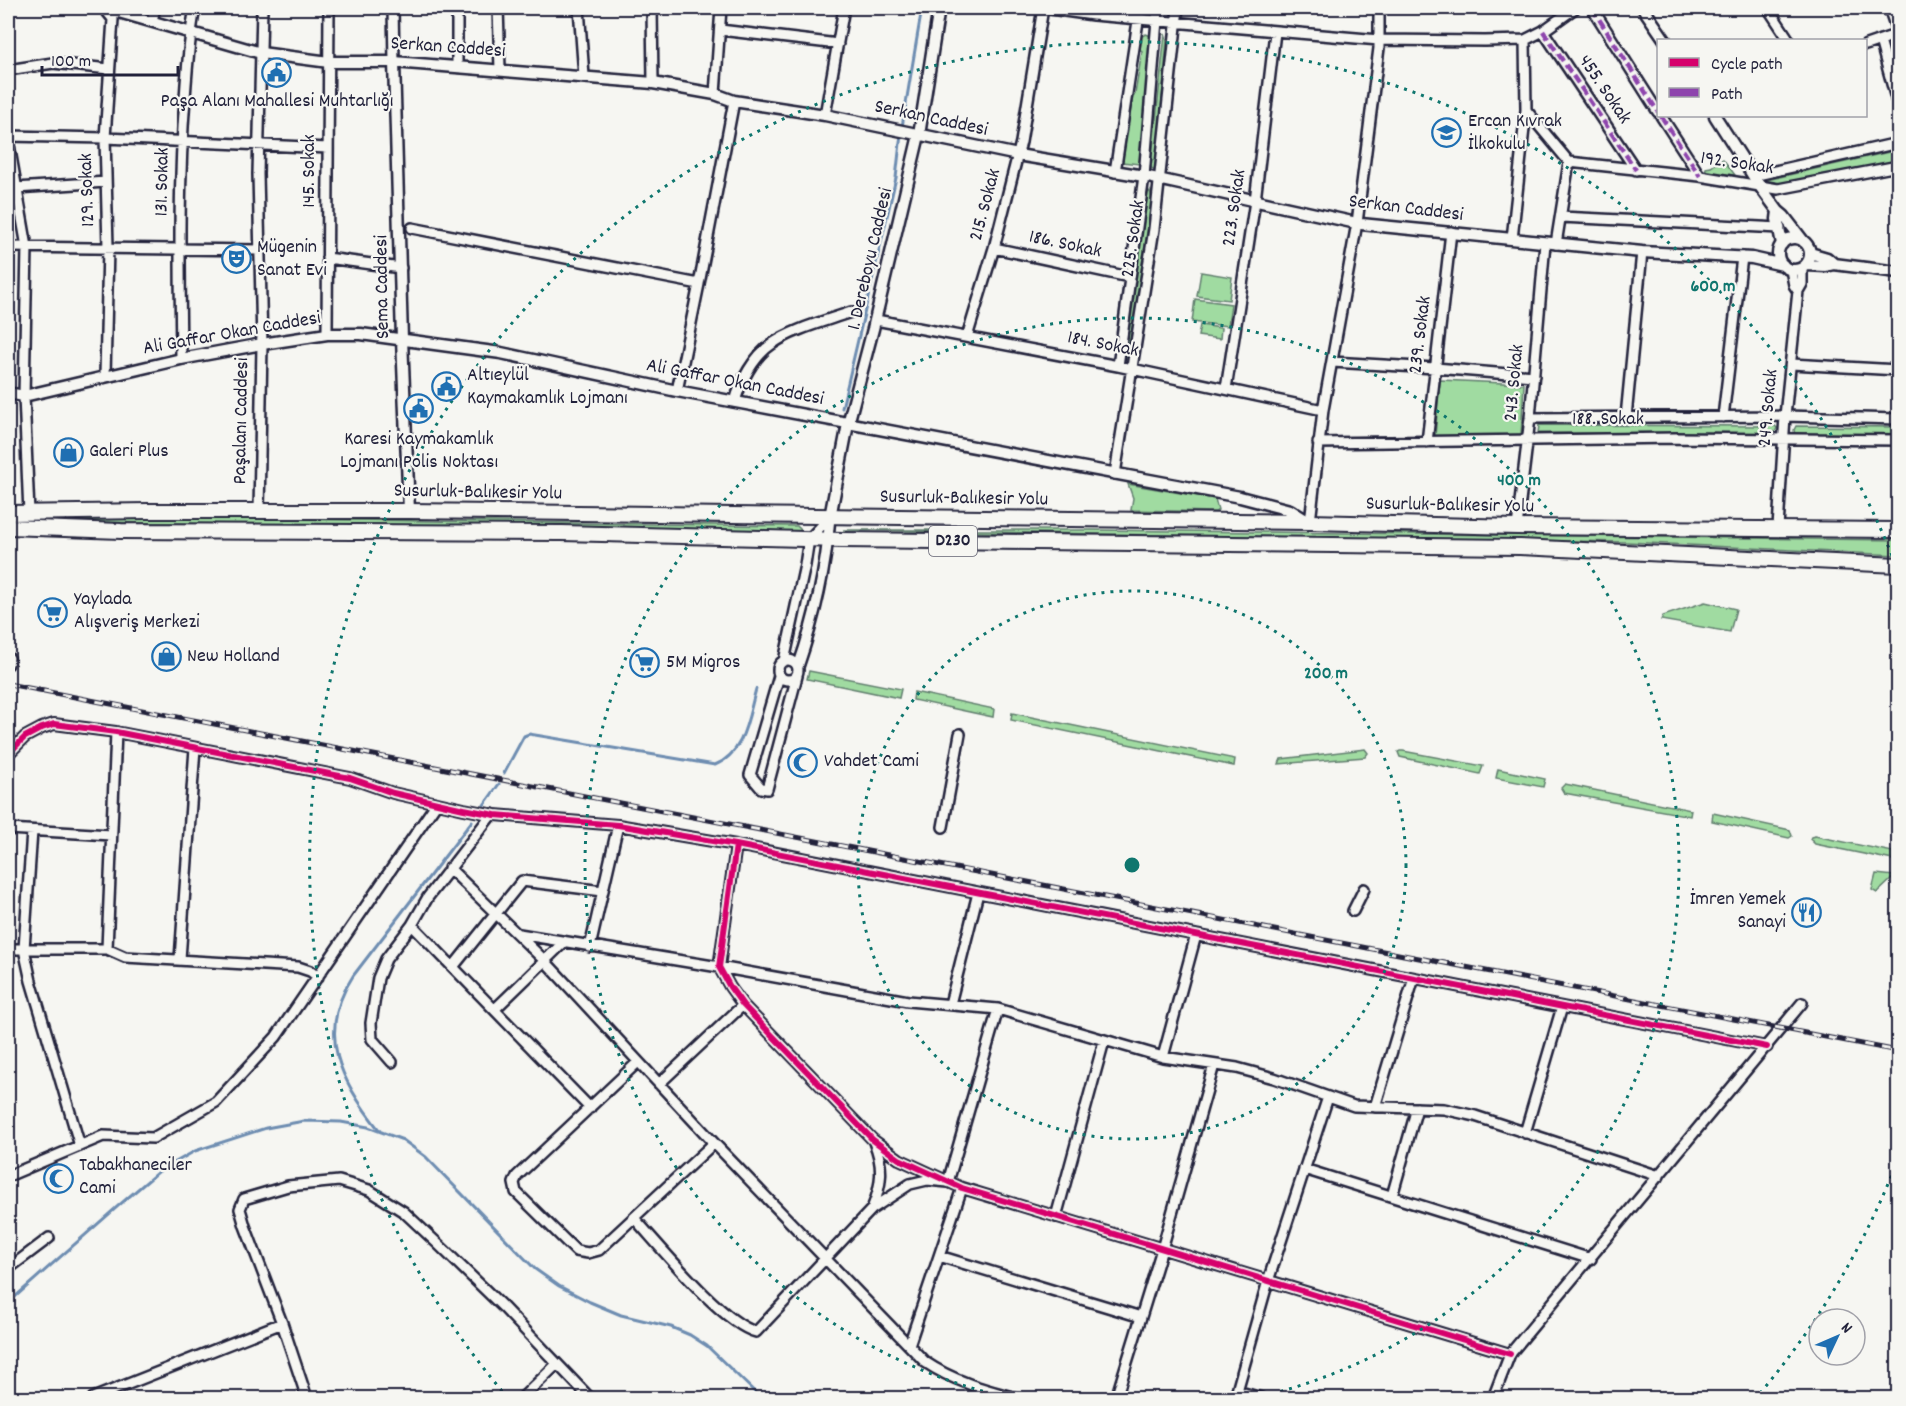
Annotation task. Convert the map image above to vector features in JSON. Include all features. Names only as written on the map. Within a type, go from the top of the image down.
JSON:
[{"type":"highway","name":"Susurluk-Balıkesir Yolu","points":[[8,513],[409,511],[1310,522],[1517,527],[1899,530]]},
{"type":"highway","name":"Susurluk-Balıkesir Yolu","points":[[8,527],[78,530],[562,533],[828,540],[1520,548],[1884,565],[1899,568]]},
{"type":"highway","name":"Susurluk-Balıkesir Yolu","points":[[8,534],[78,530]]},
{"type":"main road","name":"Serkan Caddesi","points":[[104,8],[261,52],[329,62],[394,62],[458,66],[653,83],[715,94],[734,100],[825,115],[1018,155],[1144,176],[1357,223],[1642,252],[1747,258],[1796,267],[1834,264],[1899,272]]},
{"type":"main road","name":"1. Dereboyu Caddesi","points":[[830,517],[848,424],[876,320],[919,135],[939,8]]},
{"type":"main road","points":[[1643,8],[1664,39]]},
{"type":"main road","name":"Sema Caddesi","points":[[394,62],[409,511]]},
{"type":"main road","points":[[1716,117],[1778,212],[1784,216],[1810,252],[1796,267],[1779,257],[1781,246],[1778,212]]},
{"type":"main road","points":[[1781,246],[1795,238],[1804,242]]},
{"type":"main road","name":"Serkan Caddesi","points":[[1747,258],[1781,246]]},
{"type":"main road","name":"Serkan Caddesi","points":[[1810,252],[1827,258],[1834,264]]},
{"type":"main road","name":"Ali Gaffar Okan Caddesi","points":[[8,393],[24,396],[181,359],[262,344],[327,334],[361,334],[501,353],[677,391],[1266,502],[1290,510],[1310,522]]},
{"type":"street","name":"129. Sokak","points":[[104,8],[113,19],[105,138],[108,247],[105,376]]},
{"type":"street","points":[[152,21],[155,8]]},
{"type":"street","name":"131. Sokak","points":[[181,359],[179,248],[182,141],[190,32],[195,8]]},
{"type":"street","name":"Paşalanı Caddesi","points":[[258,512],[262,344],[258,174],[262,8]]},
{"type":"street","name":"145. Sokak","points":[[327,334],[329,8]]},
{"type":"street","points":[[393,8],[394,62]]},
{"type":"street","points":[[457,8],[458,66]]},
{"type":"street","points":[[498,8],[500,69]]},
{"type":"street","points":[[579,8],[584,76]]},
{"type":"street","points":[[652,8],[653,83]]},
{"type":"street","points":[[715,94],[721,8]]},
{"type":"street","points":[[825,115],[844,8]]},
{"type":"street","points":[[1043,8],[1093,15],[1379,40],[1525,40],[1543,31],[1575,8]]},
{"type":"street","name":"215. Sokak","points":[[967,338],[994,248],[1018,155],[1043,8]]},
{"type":"street","points":[[1115,172],[1140,8]]},
{"type":"street","name":"225. Sokak","points":[[1118,366],[1144,176],[1158,8]]},
{"type":"street","name":"225. Sokak","points":[[1115,474],[1161,180],[1178,8]]},
{"type":"street","points":[[1310,522],[1323,410],[1357,223],[1379,40],[1379,8]]},
{"type":"street","points":[[1592,8],[1657,109]]},
{"type":"street","points":[[1768,8],[1788,39]]},
{"type":"street","points":[[1867,45],[1898,34],[1889,8]]},
{"type":"street","points":[[720,30],[838,44]]},
{"type":"street","name":"455. Sokak","points":[[1543,31],[1636,170]]},
{"type":"street","name":"223. Sokak","points":[[1226,389],[1255,201],[1275,32]]},
{"type":"street","points":[[1512,239],[1526,110],[1525,40]]},
{"type":"street","points":[[1880,40],[1899,106]]},
{"type":"street","points":[[8,70],[53,63],[109,69]]},
{"type":"street","points":[[677,391],[734,100]]},
{"type":"street","points":[[1526,110],[1569,162]]},
{"type":"street","points":[[1662,117],[1700,176]]},
{"type":"street","points":[[29,513],[24,396],[27,247],[8,137],[105,138],[328,148]]},
{"type":"street","name":"192. Sokak","points":[[1756,180],[1899,143]]},
{"type":"street","name":"192. Sokak","points":[[1569,162],[1756,180],[1778,189],[1899,166]]},
{"type":"street","name":"243. Sokak","points":[[1517,527],[1550,243],[1561,217],[1569,162]]},
{"type":"street","points":[[16,188],[105,182]]},
{"type":"street","points":[[1561,217],[1780,228]]},
{"type":"street","points":[[412,228],[699,284]]},
{"type":"street","name":"239. Sokak","points":[[1427,442],[1451,232]]},
{"type":"street","points":[[8,247],[260,250]]},
{"type":"street","name":"186. Sokak","points":[[994,248],[1129,277]]},
{"type":"street","points":[[1626,417],[1642,252]]},
{"type":"street","points":[[327,258],[401,268]]},
{"type":"street","points":[[1723,417],[1747,258]]},
{"type":"street","name":"249. Sokak","points":[[1778,528],[1785,416],[1798,291],[1794,285],[1796,267]]},
{"type":"street","points":[[735,402],[738,389],[755,362],[770,345],[851,312]]},
{"type":"street","name":"184. Sokak","points":[[876,320],[1118,366],[1323,410]]},
{"type":"street","points":[[1332,362],[1534,376]]},
{"type":"street","points":[[1791,364],[1899,370]]},
{"type":"street","name":"188. Sokak","points":[[1530,418],[1785,416],[1899,419]]},
{"type":"street","name":"188. Sokak","points":[[1318,443],[1528,439],[1899,440]]},
{"type":"street","points":[[830,517],[819,595],[767,789],[761,788],[750,775],[779,676],[779,666],[784,661],[809,539],[830,517]]},
{"type":"street","points":[[784,661],[790,660],[797,672]]},
{"type":"street","points":[[779,676],[788,681],[797,672]]},
{"type":"street","points":[[8,754],[26,737],[54,724],[116,732],[350,778],[393,793],[436,804],[492,814],[618,825],[736,845],[1767,1047]]},
{"type":"street","points":[[107,949],[116,732]]},
{"type":"street","points":[[943,827],[960,734]]},
{"type":"street","points":[[180,959],[195,748]]},
{"type":"street","points":[[8,1176],[103,1136],[153,1138],[216,1102],[276,1037],[436,804]]},
{"type":"street","points":[[392,1062],[372,1040],[371,1023],[378,978],[386,958],[412,925],[428,897],[449,868],[492,814]]},
{"type":"street","points":[[590,947],[618,825]]},
{"type":"street","points":[[8,829],[111,835]]},
{"type":"street","points":[[32,831],[24,949],[31,981],[80,1146]]},
{"type":"street","points":[[736,845],[719,967],[743,1005],[873,1140],[899,1159],[962,1188],[1510,1354]]},
{"type":"street","points":[[449,868],[545,961],[714,1143],[924,1362],[941,1373],[962,1382],[1016,1398]]},
{"type":"street","points":[[453,967],[522,881],[603,891]]},
{"type":"street","points":[[1353,911],[1364,889]]},
{"type":"street","points":[[950,1004],[978,892]]},
{"type":"street","points":[[412,925],[590,1108]]},
{"type":"street","points":[[519,934],[908,1001],[999,1009],[1163,1057],[1237,1068],[1274,1078],[1354,1106],[1444,1109],[1475,1116],[1659,1176]]},
{"type":"street","points":[[1163,1057],[1196,935]]},
{"type":"street","points":[[495,1010],[563,943]]},
{"type":"street","points":[[8,949],[107,949],[125,957],[298,967],[318,977]]},
{"type":"street","points":[[1375,1107],[1414,978]]},
{"type":"street","points":[[1493,1398],[1510,1354],[1802,1003]]},
{"type":"street","points":[[659,1084],[743,1005]]},
{"type":"street","points":[[1525,1133],[1562,1006]]},
{"type":"street","points":[[948,1182],[999,1009]]},
{"type":"street","points":[[1056,1217],[1104,1041]]},
{"type":"street","points":[[638,1062],[517,1176],[514,1184],[516,1192],[576,1251],[588,1253],[599,1250],[714,1143]]},
{"type":"street","points":[[1116,1398],[1162,1249],[1214,1065]]},
{"type":"street","points":[[1261,1398],[1236,1395],[1268,1281],[1328,1097]]},
{"type":"street","points":[[1392,1196],[1417,1108]]},
{"type":"street","points":[[872,1209],[879,1191],[881,1175],[881,1158],[873,1140]]},
{"type":"street","points":[[1304,1169],[1591,1259]]},
{"type":"street","points":[[634,1218],[714,1304],[748,1330],[756,1332],[872,1209],[910,1184],[927,1180],[948,1182]]},
{"type":"street","points":[[307,1398],[240,1209],[244,1199],[288,1186],[339,1181],[369,1190],[404,1212],[504,1307],[590,1398]]},
{"type":"street","points":[[909,1346],[962,1188]]},
{"type":"street","points":[[8,1269],[50,1238]]},
{"type":"street","points":[[939,1256],[1141,1317]]},
{"type":"street","points":[[93,1398],[282,1323]]},
{"type":"street","points":[[522,1398],[557,1364]]},
{"type":"green space","points":[[1146,34],[1151,36],[1139,164],[1122,162],[1142,52],[1140,49],[1142,36]]},
{"type":"green space","points":[[1165,34],[1167,41],[1156,168],[1152,169],[1151,167]]},
{"type":"green space","points":[[1898,150],[1898,161],[1767,184],[1767,180]]},
{"type":"green space","points":[[1723,159],[1735,175],[1705,172],[1706,168]]},
{"type":"green space","points":[[1150,191],[1152,199],[1128,357],[1125,360],[1123,356]]},
{"type":"green space","points":[[1201,272],[1232,277],[1229,300],[1197,296]]},
{"type":"green space","points":[[1195,299],[1231,304],[1228,326],[1192,322]]},
{"type":"green space","points":[[1200,325],[1221,328],[1220,339],[1198,336]]},
{"type":"green space","points":[[1440,380],[1524,384],[1521,436],[1435,436]]},
{"type":"green space","points":[[1539,425],[1775,426],[1777,428],[1774,434],[1538,433]]},
{"type":"green space","points":[[1796,426],[1898,427],[1898,435],[1795,435]]},
{"type":"green space","points":[[1128,484],[1215,499],[1218,510],[1215,512],[1131,510],[1133,498]]},
{"type":"green space","points":[[137,517],[797,526],[802,531],[8,521],[8,518]]},
{"type":"green space","points":[[843,530],[1092,530],[1898,540],[1898,555],[1626,542]]},
{"type":"green space","points":[[1705,602],[1736,609],[1730,632],[1661,620],[1663,616]]},
{"type":"green space","points":[[809,671],[901,689],[899,698],[807,679]]},
{"type":"green space","points":[[914,692],[994,709],[993,717],[913,700]]},
{"type":"green space","points":[[1012,713],[1235,759],[1234,766],[1011,720]]},
{"type":"green space","points":[[1365,749],[1368,753],[1365,757],[1279,764],[1281,759]]},
{"type":"green space","points":[[1398,752],[1483,766],[1480,774],[1400,757]]},
{"type":"green space","points":[[1498,769],[1545,779],[1543,787],[1496,778]]},
{"type":"green space","points":[[1565,784],[1691,810],[1690,816],[1564,793],[1561,788]]},
{"type":"green space","points":[[1713,813],[1790,830],[1792,836],[1789,838],[1712,821]]},
{"type":"green space","points":[[1815,836],[1898,853],[1898,861],[1815,844],[1810,839]]},
{"type":"green space","points":[[1876,874],[1895,876],[1877,893],[1872,890]]},
{"type":"waterway","points":[[902,127],[922,8]]},
{"type":"waterway","points":[[842,408],[896,178],[901,134]]},
{"type":"waterway","points":[[504,773],[524,736],[529,734],[715,765],[733,752],[739,743],[756,689]]},
{"type":"waterway","points":[[484,805],[499,784]]},
{"type":"waterway","points":[[380,1131],[354,1094],[344,1076],[338,1057],[335,1038],[336,1018],[342,997],[353,976],[472,821]]},
{"type":"waterway","points":[[8,1303],[158,1172],[195,1151],[266,1128],[304,1121],[341,1122],[368,1127],[403,1140],[426,1157],[535,1269],[559,1286],[590,1302],[621,1315],[671,1327],[690,1335],[707,1346],[761,1398]]},
{"type":"railway","points":[[8,684],[1898,1051]]},
{"type":"marked path","points":[[1592,8],[1657,110]]},
{"type":"marked path","points":[[1543,31],[1636,170]]},
{"type":"marked path","points":[[1662,117],[1700,176]]},
{"type":"cycle path","points":[[8,754],[25,737],[54,724],[116,732],[350,778],[393,793],[495,815],[618,825],[736,845],[1767,1047]]},
{"type":"cycle path","points":[[736,845],[719,967],[743,1005],[873,1140],[899,1159],[962,1188],[1510,1354]]},
{"type":"place","name":"Paşa Alanı Mahallesi Muhtarlığı","points":[[277,72]]},
{"type":"place","name":"Ercan Kıvrak İlkokulu","points":[[1447,133]]},
{"type":"place","name":"Mügenin Sanat Evi","points":[[236,259]]},
{"type":"place","name":"Altıeylül Kaymakamlık Lojmanı","points":[[446,387]]},
{"type":"place","name":"Karesi Kaymakamlık Lojmanı Polis Noktası","points":[[419,409]]},
{"type":"place","name":"Galeri Plus","points":[[68,452]]},
{"type":"place","name":"Yaylada Alışveriş Merkezi","points":[[53,612]]},
{"type":"place","name":"New Holland","points":[[166,657]]},
{"type":"place","name":"5M Migros","points":[[645,663]]},
{"type":"place","name":"Vahdet Cami","points":[[803,762]]},
{"type":"place","name":"İmren Yemek Sanayi","points":[[1807,912]]},
{"type":"place","name":"Tabakhaneciler Cami","points":[[58,1178]]}]
